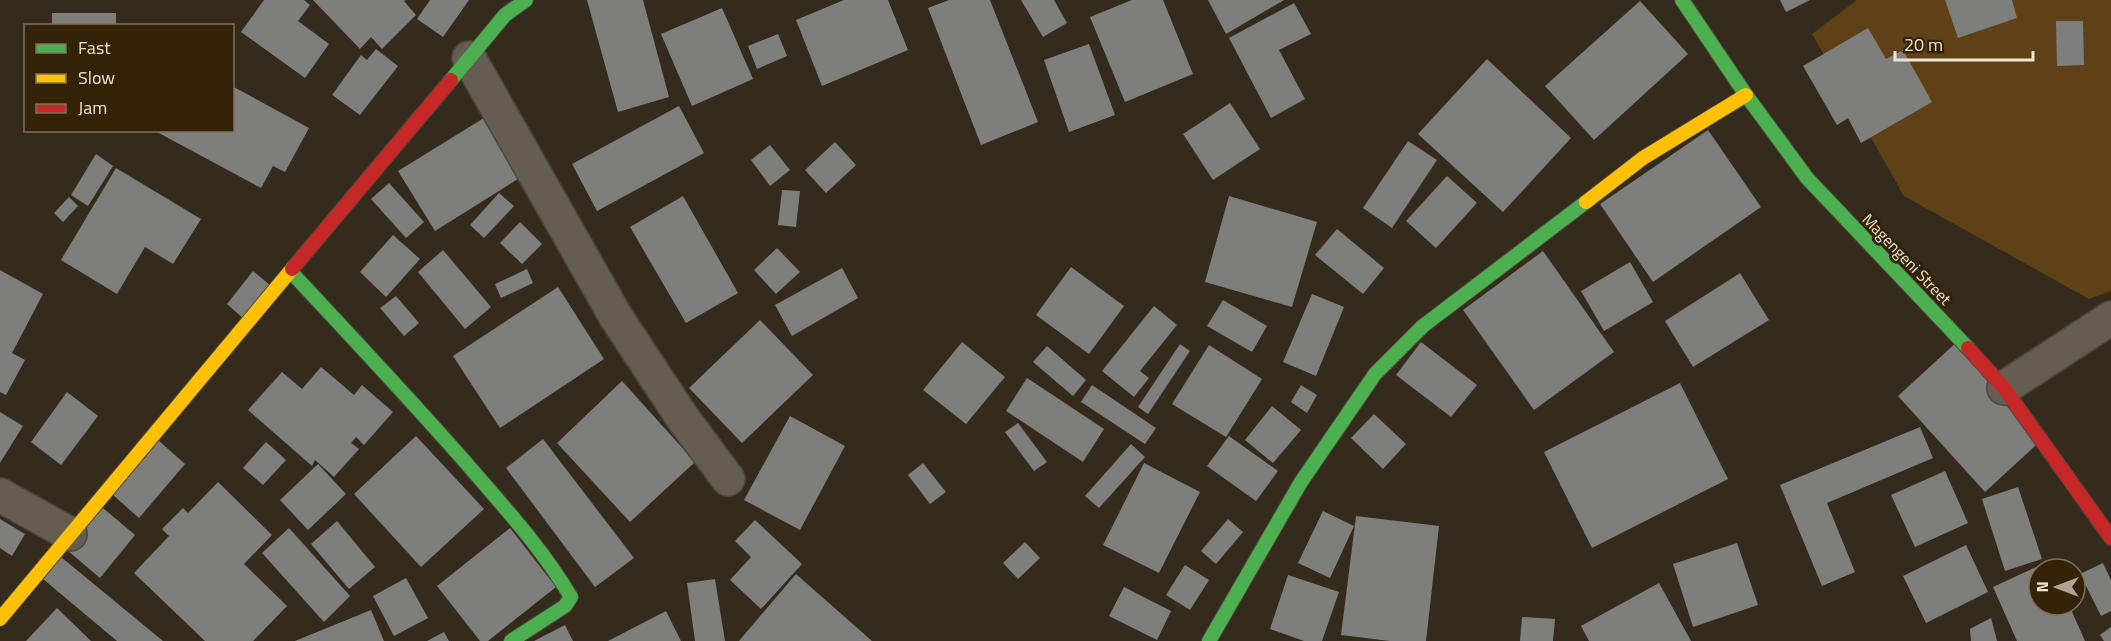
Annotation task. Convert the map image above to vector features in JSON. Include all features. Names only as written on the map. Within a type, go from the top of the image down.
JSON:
[{"type":"street","points":[[0,619],[505,15],[526,0]]},
{"type":"street","name":"Magengeni Street","points":[[1682,0],[1746,95],[1807,178],[1930,306],[2004,388],[2108,528]]},
{"type":"street","points":[[469,58],[616,317],[682,417],[728,478]]},
{"type":"street","points":[[1200,641],[1209,641],[1301,482],[1375,374],[1423,326],[1642,158],[1746,95]]},
{"type":"street","points":[[291,272],[416,405],[536,542],[571,597],[566,606],[511,641]]},
{"type":"street","points":[[2004,388],[2111,318]]},
{"type":"street","points":[[0,495],[70,534]]},
{"type":"shaded area","points":[[1857,0],[2111,0],[2111,291],[2089,299],[1904,196],[1812,34]]},
{"type":"building","points":[[264,0],[304,0],[310,5],[298,21],[329,44],[305,78],[241,32]]},
{"type":"building","points":[[313,0],[406,0],[404,1],[416,15],[382,49],[371,37],[360,49]]},
{"type":"building","points":[[430,0],[469,0],[443,37],[417,19]]},
{"type":"building","points":[[587,0],[643,0],[669,97],[618,112]]},
{"type":"building","points":[[844,0],[888,0],[908,50],[822,86],[796,20]]},
{"type":"building","points":[[949,0],[990,0],[1038,122],[981,145],[928,8]]},
{"type":"building","points":[[1021,0],[1054,0],[1067,23],[1043,37]]},
{"type":"building","points":[[1132,0],[1163,0],[1193,74],[1125,102],[1090,17]]},
{"type":"building","points":[[1208,0],[1284,0],[1226,34]]},
{"type":"building","points":[[1780,0],[1810,0],[1786,12]]},
{"type":"building","points":[[1945,0],[2012,0],[2017,18],[1958,38]]},
{"type":"building","points":[[1640,1],[1688,54],[1594,140],[1545,86]]},
{"type":"building","points":[[1294,3],[1311,34],[1279,50],[1305,99],[1271,118],[1229,38]]},
{"type":"building","points":[[722,8],[753,79],[692,106],[661,34]]},
{"type":"building","points":[[52,13],[116,13],[116,24],[52,24]]},
{"type":"building","points":[[2056,21],[2083,21],[2084,65],[2057,66]]},
{"type":"building","points":[[1868,28],[1886,59],[1903,50],[1932,102],[1861,143],[1848,118],[1837,125],[1803,66]]},
{"type":"building","points":[[778,34],[787,56],[757,69],[748,46]]},
{"type":"building","points":[[1089,44],[1115,115],[1069,132],[1044,60]]},
{"type":"building","points":[[376,49],[398,66],[360,115],[332,95],[361,55],[367,60]]},
{"type":"building","points":[[1487,59],[1571,138],[1503,212],[1418,134]]},
{"type":"building","points":[[234,87],[309,128],[285,172],[273,166],[261,188],[157,132],[234,132]]},
{"type":"building","points":[[1230,103],[1260,149],[1213,180],[1183,134]]},
{"type":"building","points":[[679,106],[704,153],[597,211],[572,164]]},
{"type":"building","points":[[484,118],[521,177],[435,231],[398,171]]},
{"type":"building","points":[[1708,130],[1761,207],[1653,282],[1600,204]]},
{"type":"building","points":[[1408,141],[1437,160],[1392,228],[1363,208]]},
{"type":"building","points":[[835,142],[856,165],[826,193],[805,170]]},
{"type":"building","points":[[770,145],[790,170],[770,186],[751,160]]},
{"type":"building","points":[[96,154],[113,166],[88,206],[71,195]]},
{"type":"building","points":[[116,168],[201,219],[173,264],[145,247],[117,294],[61,260]]},
{"type":"building","points":[[1447,176],[1477,203],[1436,248],[1406,221]]},
{"type":"building","points":[[389,183],[424,222],[406,238],[371,199]]},
{"type":"building","points":[[782,190],[800,191],[796,227],[778,225]]},
{"type":"building","points":[[499,193],[514,206],[484,238],[470,225]]},
{"type":"building","points":[[683,196],[738,293],[686,323],[630,227]]},
{"type":"building","points":[[1229,196],[1317,222],[1292,307],[1205,282]]},
{"type":"building","points":[[69,197],[78,206],[63,222],[54,213]]},
{"type":"building","points":[[520,222],[542,244],[522,264],[500,243]]},
{"type":"building","points":[[1337,229],[1384,268],[1363,294],[1315,255]]},
{"type":"building","points":[[393,235],[420,259],[386,297],[360,272]]},
{"type":"building","points":[[777,248],[800,272],[776,294],[754,270]]},
{"type":"building","points":[[443,250],[491,307],[465,329],[418,272]]},
{"type":"building","points":[[1543,251],[1614,352],[1534,410],[1463,310]]},
{"type":"building","points":[[1630,262],[1653,302],[1604,331],[1581,291]]},
{"type":"building","points":[[1071,267],[1124,306],[1089,354],[1036,315]]},
{"type":"building","points":[[842,268],[858,298],[792,336],[775,305]]},
{"type":"building","points":[[527,269],[533,283],[501,298],[495,284]]},
{"type":"building","points":[[0,270],[43,294],[12,353],[25,360],[6,395],[0,392]]},
{"type":"building","points":[[253,271],[271,286],[245,320],[227,304]]},
{"type":"building","points":[[1740,273],[1769,320],[1693,367],[1665,321]]},
{"type":"building","points":[[558,287],[604,359],[500,428],[453,356]]},
{"type":"building","points":[[1312,294],[1344,307],[1316,376],[1283,362]]},
{"type":"building","points":[[396,296],[419,323],[404,336],[380,308]]},
{"type":"building","points":[[1223,300],[1267,326],[1252,352],[1207,326]]},
{"type":"building","points":[[1154,306],[1177,325],[1140,371],[1149,378],[1134,397],[1102,371]]},
{"type":"building","points":[[760,320],[813,375],[742,443],[689,388]]},
{"type":"building","points":[[1959,340],[2046,436],[1985,492],[1898,396]]},
{"type":"building","points":[[962,342],[1005,377],[966,424],[923,390]]},
{"type":"building","points":[[1421,342],[1477,385],[1451,417],[1396,375]]},
{"type":"building","points":[[1180,344],[1190,351],[1148,414],[1138,407]]},
{"type":"building","points":[[1209,345],[1262,379],[1226,437],[1172,404]]},
{"type":"building","points":[[1047,346],[1086,380],[1073,396],[1033,362]]},
{"type":"building","points":[[321,367],[354,395],[362,385],[393,412],[364,445],[356,437],[351,443],[359,449],[334,477],[315,460],[312,466],[248,410],[282,372],[302,389]]},
{"type":"building","points":[[1027,378],[1104,429],[1083,462],[1006,411]]},
{"type":"building","points":[[622,381],[695,462],[630,522],[557,443]]},
{"type":"building","points":[[1680,383],[1728,479],[1592,548],[1544,452]]},
{"type":"building","points":[[1092,385],[1156,428],[1145,444],[1081,402]]},
{"type":"building","points":[[1301,385],[1317,395],[1307,413],[1291,402]]},
{"type":"building","points":[[67,392],[98,416],[61,465],[31,442]]},
{"type":"building","points":[[1272,406],[1301,430],[1273,463],[1245,440]]},
{"type":"building","points":[[0,412],[23,426],[0,463]]},
{"type":"building","points":[[1374,414],[1406,444],[1383,469],[1351,438]]},
{"type":"building","points":[[790,416],[845,446],[800,530],[744,500]]},
{"type":"building","points":[[1018,423],[1047,462],[1034,471],[1005,432]]},
{"type":"building","points":[[1920,427],[1933,458],[1827,503],[1855,572],[1822,586],[1780,485]]},
{"type":"building","points":[[416,436],[484,509],[421,567],[354,494]]},
{"type":"building","points":[[1229,436],[1278,471],[1256,501],[1207,466]]},
{"type":"building","points":[[543,439],[634,558],[595,587],[506,468]]},
{"type":"building","points":[[158,440],[185,464],[139,518],[113,495]]},
{"type":"building","points":[[266,442],[286,460],[263,485],[243,468]]},
{"type":"building","points":[[1131,444],[1145,457],[1099,508],[1085,496]]},
{"type":"building","points":[[923,463],[946,492],[930,504],[908,475]]},
{"type":"building","points":[[1144,463],[1200,492],[1159,573],[1103,545]]},
{"type":"building","points":[[318,464],[346,494],[308,530],[280,500]]},
{"type":"building","points":[[1945,471],[1968,523],[1915,547],[1891,495]]},
{"type":"building","points":[[218,482],[272,535],[244,564],[287,606],[253,641],[205,641],[134,573],[169,536],[162,529],[183,508],[188,513]]},
{"type":"building","points":[[2018,487],[2041,557],[2027,557],[2027,564],[2005,571],[1982,499]]},
{"type":"building","points":[[103,508],[135,535],[100,578],[67,550]]},
{"type":"building","points":[[1323,511],[1354,526],[1330,578],[1298,563]]},
{"type":"building","points":[[1356,516],[1439,526],[1426,641],[1390,641],[1341,635]]},
{"type":"building","points":[[0,519],[25,534],[12,556],[0,548]]},
{"type":"building","points":[[1228,519],[1243,532],[1216,564],[1201,551]]},
{"type":"building","points":[[755,520],[802,564],[761,609],[730,580],[751,557],[735,541]]},
{"type":"building","points":[[337,521],[375,567],[349,589],[311,544]]},
{"type":"building","points":[[289,528],[350,596],[324,622],[262,553]]},
{"type":"building","points":[[510,528],[556,587],[488,641],[480,641],[437,586]]},
{"type":"building","points":[[1025,542],[1040,558],[1018,579],[1003,563]]},
{"type":"building","points":[[1737,543],[1758,605],[1693,627],[1673,564]]},
{"type":"building","points":[[1966,545],[1988,592],[1926,623],[1903,576]]},
{"type":"building","points":[[61,557],[163,641],[117,641],[43,579]]},
{"type":"building","points":[[2103,563],[2111,580],[2111,611],[2101,616],[2087,588],[2087,571]]},
{"type":"building","points":[[1185,565],[1209,580],[1190,610],[1166,595]]},
{"type":"building","points":[[2027,571],[2027,617],[2074,617],[2085,641],[2017,641],[1993,587]]},
{"type":"building","points":[[796,574],[872,641],[739,641]]},
{"type":"building","points":[[1288,575],[1339,592],[1322,641],[1304,641],[1270,629]]},
{"type":"building","points":[[406,578],[428,618],[394,636],[373,596]]},
{"type":"building","points":[[715,579],[725,641],[695,641],[687,583]]},
{"type":"building","points":[[1659,583],[1691,641],[1589,641],[1581,626]]},
{"type":"building","points":[[1124,587],[1171,611],[1157,640],[1109,616]]},
{"type":"building","points":[[57,608],[91,641],[26,641]]},
{"type":"building","points":[[371,610],[384,641],[295,641]]},
{"type":"building","points":[[666,611],[681,641],[608,641]]},
{"type":"building","points":[[1522,617],[1555,619],[1553,641],[1520,641]]},
{"type":"building","points":[[1991,618],[1997,641],[1971,641],[1970,629]]},
{"type":"building","points":[[565,625],[573,641],[534,641]]},
{"type":"building","points":[[2111,627],[2111,641],[2104,641],[2100,635]]},
{"type":"building","points":[[444,632],[449,641],[427,641]]},
{"type":"traffic: fast","points":[[451,80],[505,15],[526,0]]},
{"type":"traffic: fast","points":[[1682,0],[1746,95],[1807,178],[1968,348]]},
{"type":"traffic: fast","points":[[1209,641],[1301,482],[1375,374],[1423,326],[1586,202]]},
{"type":"traffic: fast","points":[[291,272],[402,391],[495,496],[535,545],[571,597],[565,606],[511,641]]},
{"type":"traffic: slow","points":[[1586,202],[1643,158],[1746,95]]},
{"type":"traffic: slow","points":[[0,619],[292,269]]},
{"type":"traffic: jam","points":[[292,269],[451,80]]},
{"type":"traffic: jam","points":[[1968,348],[2004,388],[2111,538]]}]
